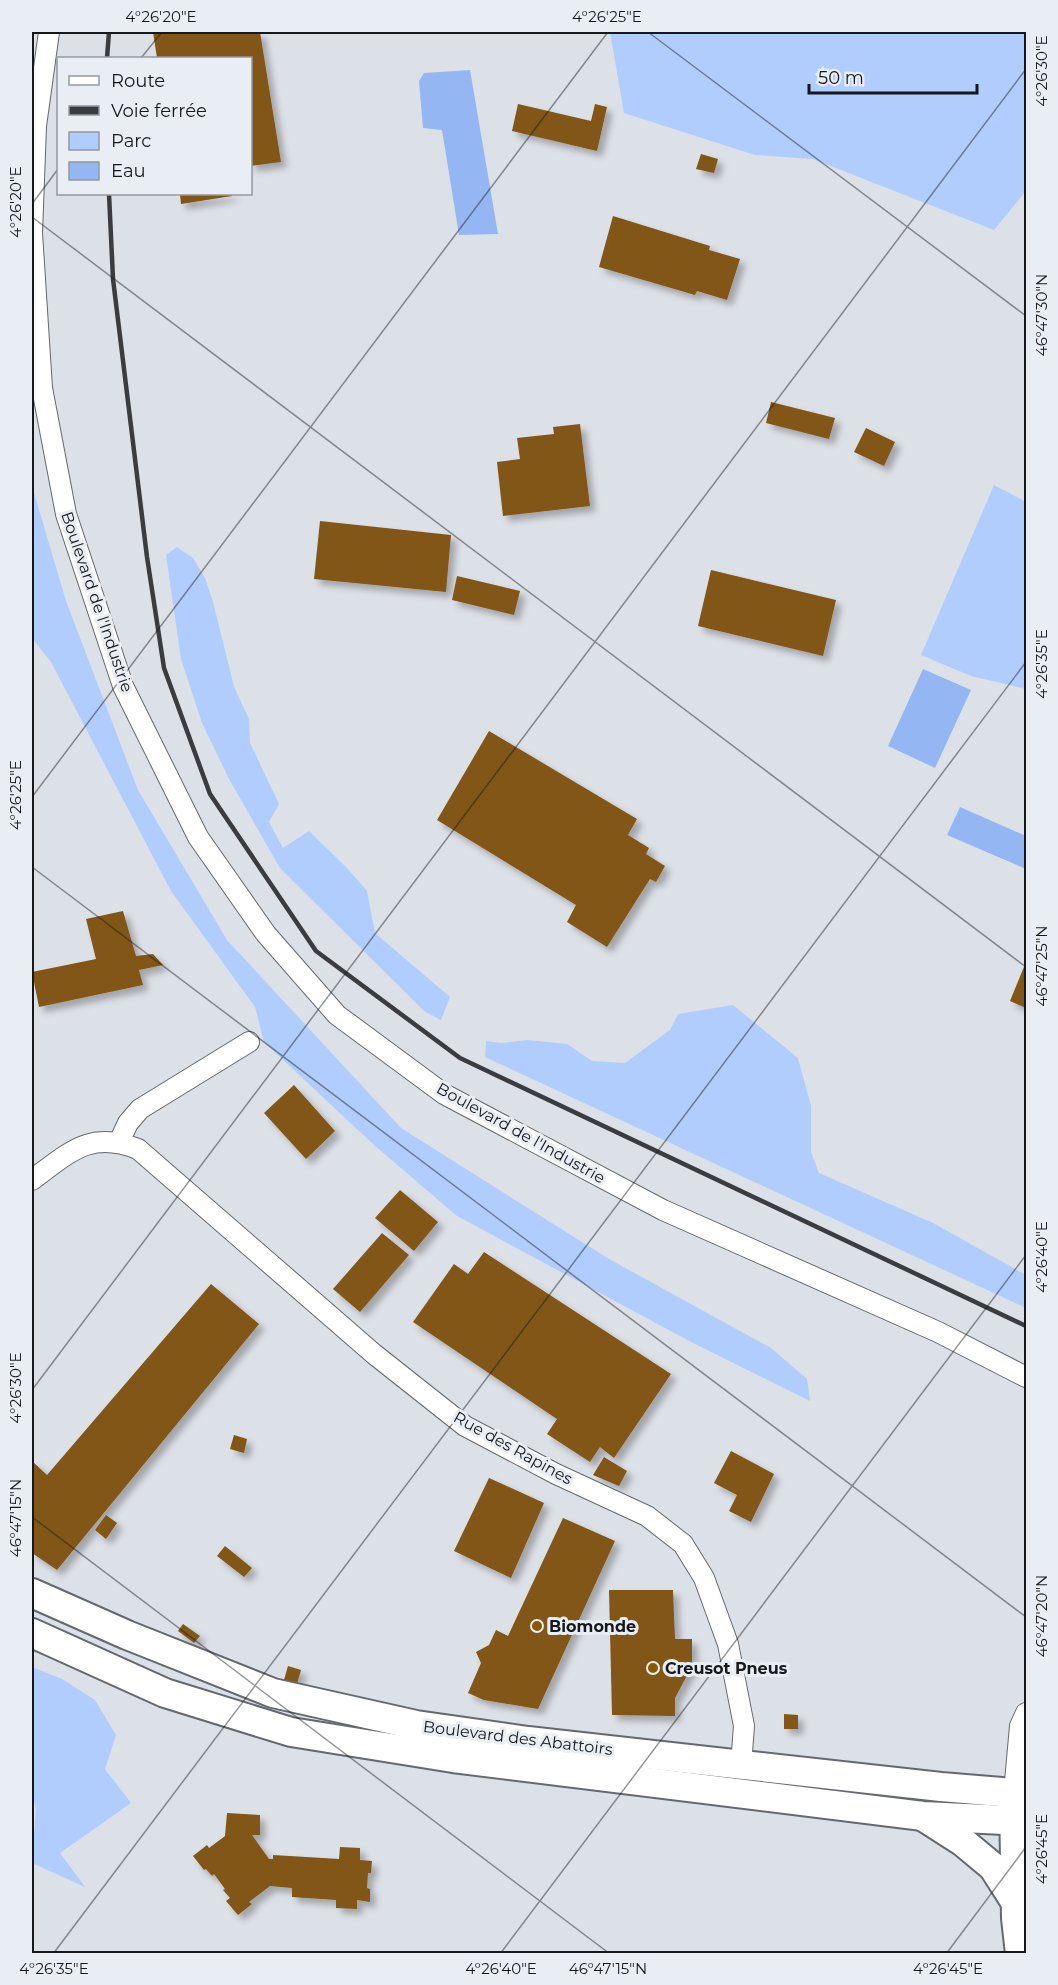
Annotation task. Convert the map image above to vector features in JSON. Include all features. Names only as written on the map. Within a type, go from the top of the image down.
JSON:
[{"type":"street","name":"Boulevard de l'Industrie","points":[[49,32],[36,126],[32,233],[38,354],[42,388],[66,514],[123,686],[198,837],[266,934],[337,1015],[444,1094],[663,1210],[938,1332],[1026,1377]]},
{"type":"street","points":[[119,1142],[128,1123],[140,1109],[249,1042]]},
{"type":"street","name":"Rue des Rapines","points":[[32,1180],[60,1159],[90,1142],[119,1142],[138,1149],[374,1354],[465,1426],[556,1474],[647,1516],[682,1544],[704,1578],[728,1644],[744,1726],[741,1765]]},
{"type":"street","name":"Boulevard des Abattoirs","points":[[32,1593],[127,1635],[273,1693],[416,1725],[528,1741],[741,1765],[1020,1807]]},
{"type":"street","name":"Boulevard des Abattoirs","points":[[32,1633],[165,1693],[291,1732],[453,1758],[922,1816],[1020,1807]]},
{"type":"street","points":[[1020,1953],[1016,1902],[1020,1807],[1020,1726],[1026,1713]]},
{"type":"street","points":[[922,1816],[963,1842],[993,1867],[1016,1902]]},
{"type":"green space","points":[[610,32],[1026,32],[1026,191],[994,230],[813,159],[755,155],[624,113]]},
{"type":"green space","points":[[994,485],[1026,502],[1026,689],[971,676],[921,655]]},
{"type":"green space","points":[[32,486],[66,601],[138,790],[227,940],[401,1128],[609,1259],[771,1348],[807,1379],[810,1401],[691,1342],[457,1216],[374,1145],[264,1042],[255,1007],[171,891],[51,662],[32,638]]},
{"type":"green space","points":[[177,547],[193,558],[205,578],[234,687],[249,719],[250,743],[279,804],[269,822],[283,848],[309,831],[347,868],[367,891],[375,933],[450,997],[441,1020],[424,1011],[280,868],[229,779],[202,723],[181,659],[166,555]]},
{"type":"green space","points":[[733,1005],[798,1058],[811,1106],[811,1152],[819,1173],[933,1223],[1026,1275],[1026,1308],[485,1057],[486,1041],[501,1043],[528,1040],[567,1044],[592,1061],[625,1063],[670,1030],[678,1014]]},
{"type":"green space","points":[[32,1667],[62,1679],[95,1700],[116,1735],[105,1769],[131,1803],[60,1853],[85,1887],[32,1863],[36,1809],[32,1793]]},
{"type":"water","points":[[470,70],[498,234],[459,235],[442,130],[423,128],[419,81],[424,73]]},
{"type":"water","points":[[923,669],[971,690],[935,768],[888,746]]},
{"type":"water","points":[[960,807],[1026,836],[1026,869],[947,835]]},
{"type":"building","points":[[153,32],[260,32],[281,162],[252,166],[252,57],[157,57]]},
{"type":"building","points":[[518,104],[591,121],[595,104],[607,107],[597,151],[512,131]]},
{"type":"building","points":[[701,154],[718,159],[714,173],[696,169]]},
{"type":"building","points":[[180,195],[232,195],[232,196],[181,204]]},
{"type":"building","points":[[613,216],[710,246],[709,250],[740,259],[727,300],[697,291],[695,295],[599,267]]},
{"type":"building","points":[[771,402],[835,418],[829,439],[766,423]]},
{"type":"building","points":[[580,424],[590,506],[503,516],[497,462],[520,459],[517,438],[554,434],[553,427]]},
{"type":"building","points":[[866,428],[895,442],[884,466],[854,452]]},
{"type":"building","points":[[320,521],[451,535],[446,592],[314,579]]},
{"type":"building","points":[[711,570],[836,600],[823,656],[698,626]]},
{"type":"building","points":[[457,576],[520,591],[514,615],[452,600]]},
{"type":"building","points":[[489,731],[637,819],[628,835],[649,848],[646,854],[665,866],[656,882],[650,879],[607,947],[567,922],[576,905],[437,820]]},
{"type":"building","points":[[123,911],[136,956],[153,954],[163,965],[139,970],[143,985],[39,1007],[32,972],[96,959],[86,919]]},
{"type":"building","points":[[1026,962],[1026,1008],[1010,1001]]},
{"type":"building","points":[[294,1085],[335,1131],[306,1159],[264,1113]]},
{"type":"building","points":[[400,1190],[438,1222],[414,1251],[375,1218]]},
{"type":"building","points":[[382,1233],[409,1255],[360,1312],[333,1289]]},
{"type":"building","points":[[484,1252],[671,1374],[614,1458],[600,1447],[590,1462],[547,1434],[557,1419],[413,1322],[454,1264],[468,1274]]},
{"type":"building","points":[[211,1284],[259,1324],[57,1570],[32,1553],[32,1461],[47,1475]]},
{"type":"building","points":[[234,1435],[247,1439],[244,1453],[230,1449]]},
{"type":"building","points":[[731,1451],[774,1474],[751,1522],[729,1511],[737,1495],[714,1483]]},
{"type":"building","points":[[604,1457],[627,1471],[619,1486],[593,1475]]},
{"type":"building","points":[[489,1478],[544,1503],[511,1578],[454,1551]]},
{"type":"building","points":[[106,1515],[117,1523],[106,1539],[95,1530]]},
{"type":"building","points":[[563,1518],[615,1541],[538,1709],[484,1700],[468,1693],[481,1663],[476,1652],[489,1645],[496,1630],[508,1636]]},
{"type":"building","points":[[225,1546],[252,1568],[244,1577],[217,1556]]},
{"type":"building","points":[[609,1590],[673,1590],[675,1639],[692,1639],[692,1666],[675,1698],[675,1716],[612,1715]]},
{"type":"building","points":[[183,1624],[200,1636],[194,1643],[178,1631]]},
{"type":"building","points":[[288,1666],[301,1670],[297,1684],[284,1680]]},
{"type":"building","points":[[784,1714],[798,1715],[798,1729],[784,1729]]},
{"type":"building","points":[[227,1813],[260,1815],[260,1835],[252,1835],[269,1859],[273,1859],[273,1855],[339,1859],[340,1847],[360,1848],[360,1860],[372,1861],[367,1888],[370,1889],[370,1902],[357,1900],[357,1909],[336,1908],[336,1900],[292,1897],[292,1888],[270,1886],[249,1902],[252,1904],[238,1915],[226,1901],[230,1898],[214,1874],[212,1876],[206,1869],[204,1870],[193,1856],[207,1845],[209,1848],[225,1836]]},
{"type":"railway","points":[[107,57],[109,32]]},
{"type":"railway","points":[[109,195],[113,279],[147,557],[164,668],[210,794],[316,951],[460,1058],[1026,1326]]},
{"type":"place","name":"Biomonde","points":[[537,1626]]},
{"type":"place","name":"Creusot Pneus","points":[[653,1668]]}]
